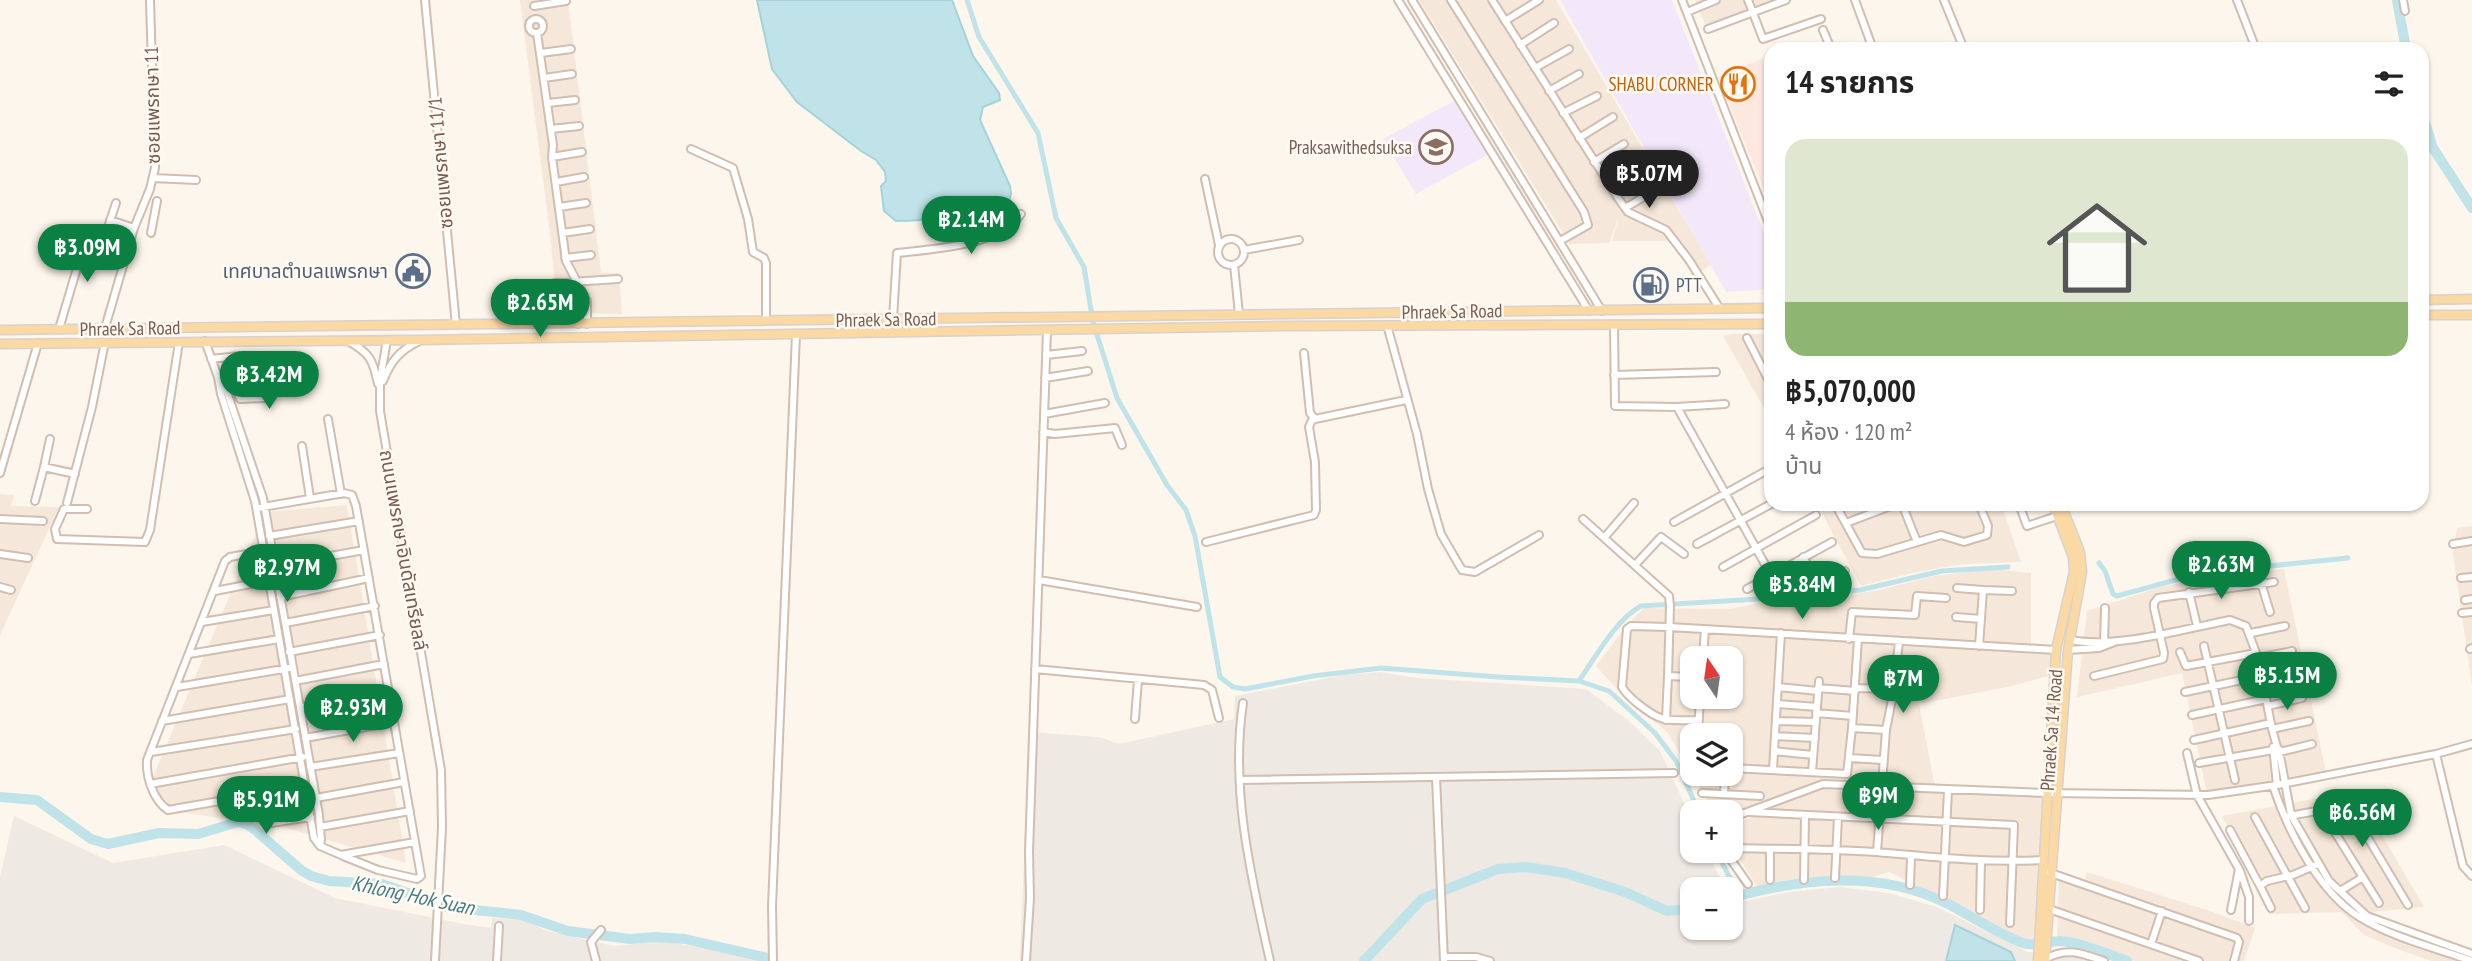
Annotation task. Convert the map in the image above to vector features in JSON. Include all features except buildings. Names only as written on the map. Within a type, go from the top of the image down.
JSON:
[{"type":"main road","points":[[2429,300],[2472,299]]},
{"type":"main road","name":"Phraek Sa Road","points":[[0,330],[1764,308]]},
{"type":"main road","points":[[1513,310],[1513,326]]},
{"type":"main road","points":[[2429,315],[2472,315]]},
{"type":"main road","points":[[700,322],[700,336]]},
{"type":"main road","name":"Phraek Sa Road","points":[[0,344],[1387,325],[1764,324]]},
{"type":"main road","name":"Phraek Sa 14 Road","points":[[2043,930],[2049,909],[2047,872],[2043,860],[2056,650],[2074,572],[2073,557],[2055,511]]},
{"type":"main road","name":"Phraek Sa 14 Road","points":[[2043,958],[2047,872],[2058,792],[2068,650],[2082,572],[2080,552],[2064,511]]},
{"type":"main road","points":[[2059,639],[2071,640]]},
{"type":"main road","points":[[2055,662],[2067,662]]},
{"type":"street","name":"ซอยแพรกษา 11","points":[[105,328],[135,226],[153,178],[155,154],[150,0]]},
{"type":"street","name":"ซอยแพรกษา 11/1","points":[[425,0],[456,325]]},
{"type":"street","points":[[1398,0],[1589,311]]},
{"type":"street","points":[[1412,0],[1602,311]]},
{"type":"street","points":[[1451,0],[1584,212],[1588,225],[1560,241]]},
{"type":"street","points":[[1492,0],[1625,208],[1628,212],[1666,230],[1720,309]]},
{"type":"street","points":[[1505,21],[1539,0]]},
{"type":"street","points":[[1682,0],[1764,211]]},
{"type":"street","points":[[1687,12],[1716,0]]},
{"type":"street","points":[[1748,0],[1763,39],[1821,19]]},
{"type":"street","points":[[1708,29],[1786,0]]},
{"type":"street","points":[[1855,0],[1871,42]]},
{"type":"street","points":[[1944,0],[1961,42]]},
{"type":"street","points":[[2237,0],[2253,42]]},
{"type":"street","points":[[2403,0],[2405,11]]},
{"type":"street","points":[[566,1],[534,3],[537,20],[531,21],[529,28],[537,33],[541,53],[565,257],[578,283],[583,301],[582,324]]},
{"type":"street","points":[[1520,45],[1554,23]]},
{"type":"street","points":[[1823,30],[1827,42]]},
{"type":"street","points":[[541,53],[571,49]]},
{"type":"street","points":[[1535,68],[1569,49]]},
{"type":"street","points":[[544,78],[572,74]]},
{"type":"street","points":[[1549,91],[1579,74]]},
{"type":"street","points":[[1563,113],[1597,96]]},
{"type":"street","points":[[548,103],[575,100]]},
{"type":"street","points":[[1579,138],[1612,117]]},
{"type":"street","points":[[551,129],[579,126]]},
{"type":"street","points":[[1594,162],[1624,144]]},
{"type":"street","points":[[691,149],[731,166],[736,174],[748,219],[753,252],[764,258],[766,263],[766,321]]},
{"type":"street","points":[[552,156],[582,152]]},
{"type":"street","points":[[1608,184],[1639,164]]},
{"type":"street","points":[[556,182],[584,177]]},
{"type":"street","points":[[153,178],[197,180]]},
{"type":"street","points":[[1205,179],[1219,245]]},
{"type":"street","points":[[1625,208],[1660,188]]},
{"type":"street","points":[[110,220],[152,229],[157,201]]},
{"type":"street","points":[[104,239],[116,203]]},
{"type":"street","points":[[559,207],[586,203]]},
{"type":"street","points":[[893,319],[897,253],[982,239],[1009,226],[1021,214]]},
{"type":"street","points":[[562,233],[590,229]]},
{"type":"street","points":[[59,329],[89,232]]},
{"type":"street","points":[[1233,239],[1241,243],[1244,250],[1242,259],[1234,265],[1226,265],[1219,259],[1219,245],[1224,240],[1233,239]]},
{"type":"street","points":[[1244,250],[1299,240]]},
{"type":"street","points":[[565,257],[591,255]]},
{"type":"street","points":[[1234,265],[1239,314]]},
{"type":"street","points":[[555,284],[618,279]]},
{"type":"street","points":[[1387,325],[1441,534],[1462,570],[1475,572],[1538,535]]},
{"type":"street","points":[[1614,326],[1615,406],[1677,407],[1725,404]]},
{"type":"street","points":[[1026,961],[1030,904],[1029,852],[1046,330]]},
{"type":"street","points":[[773,961],[772,906],[796,334]]},
{"type":"street","points":[[1747,338],[1764,371]]},
{"type":"street","name":"ถนนแพรกษาอินดัสเทรียลล์","points":[[387,340],[380,389],[380,411],[440,759],[442,827],[435,961]]},
{"type":"street","name":"ถนนแพรกษาอินดัสเทรียลล์","points":[[380,389],[392,360],[403,349],[420,340]]},
{"type":"street","points":[[205,341],[225,389],[243,451],[269,537],[275,566],[274,610],[279,639],[295,681],[305,738],[305,786],[314,838],[320,846],[378,870],[417,879],[421,873],[375,606],[352,495],[310,498],[260,507]]},
{"type":"street","name":"ถนนแพรกษาอินดัสเทรียลล์","points":[[347,341],[362,349],[371,358],[380,389]]},
{"type":"street","points":[[67,503],[92,407],[105,342]]},
{"type":"street","points":[[87,509],[64,509],[55,529],[57,539],[145,542],[150,530],[157,490],[179,342]]},
{"type":"street","points":[[0,473],[38,343]]},
{"type":"street","points":[[1046,355],[1082,351]]},
{"type":"street","points":[[1304,352],[1305,376],[1313,418],[1318,420],[1406,400]]},
{"type":"street","points":[[211,359],[239,356]]},
{"type":"street","points":[[225,389],[236,389],[240,399],[265,398],[263,369]]},
{"type":"street","points":[[1045,378],[1088,371]]},
{"type":"street","points":[[1614,375],[1716,372]]},
{"type":"street","points":[[218,377],[221,394],[243,451]]},
{"type":"street","points":[[1044,414],[1105,403]]},
{"type":"street","points":[[1677,407],[1771,575]]},
{"type":"street","points":[[1206,542],[1314,515],[1315,463],[1309,426],[1313,418]]},
{"type":"street","points":[[328,419],[341,494]]},
{"type":"street","points":[[1043,432],[1055,434],[1115,428],[1122,445]]},
{"type":"street","points":[[35,501],[50,439]]},
{"type":"street","points":[[302,446],[310,498]]},
{"type":"street","points":[[44,467],[75,474]]},
{"type":"street","points":[[1674,522],[1764,472]]},
{"type":"street","points":[[1604,538],[1634,503]]},
{"type":"street","points":[[260,507],[264,551],[280,597],[285,623],[290,699],[316,798],[320,846]]},
{"type":"street","points":[[1697,544],[1764,507]]},
{"type":"street","points":[[1839,511],[1862,553],[1877,554],[1941,535],[1964,542],[1987,535],[1982,511]]},
{"type":"street","points":[[1846,523],[1878,511]]},
{"type":"street","points":[[1905,511],[1917,542]]},
{"type":"street","points":[[2022,511],[2027,526],[2057,516]]},
{"type":"street","points":[[1723,567],[1816,515]]},
{"type":"street","points":[[0,519],[43,521]]},
{"type":"street","points":[[1583,519],[1669,596],[1666,720]]},
{"type":"street","points":[[269,537],[359,522]]},
{"type":"street","points":[[1635,565],[1661,537],[1684,554]]},
{"type":"street","points":[[2453,544],[2472,541]]},
{"type":"street","points":[[1747,589],[1832,542]]},
{"type":"street","points":[[275,566],[364,550]]},
{"type":"street","points":[[264,551],[227,558],[147,760],[146,772],[166,810],[305,786]]},
{"type":"street","points":[[0,554],[28,558]]},
{"type":"street","points":[[1803,557],[1818,583],[1844,570]]},
{"type":"street","points":[[2461,578],[2472,577]]},
{"type":"street","points":[[215,591],[273,579]]},
{"type":"street","points":[[280,597],[369,579]]},
{"type":"street","points":[[1038,580],[1198,607]]},
{"type":"street","points":[[2094,677],[2163,659],[2154,608],[2156,600],[2189,592],[2274,582]]},
{"type":"street","points":[[2261,583],[2270,612]]},
{"type":"street","points":[[0,587],[11,590]]},
{"type":"street","points":[[1957,588],[2012,591]]},
{"type":"street","points":[[1979,646],[1983,590]]},
{"type":"street","points":[[2189,592],[2197,626]]},
{"type":"street","points":[[1849,639],[1852,611],[1915,615],[1917,596],[1946,597]]},
{"type":"street","points":[[285,623],[375,606]]},
{"type":"street","points":[[2103,644],[2105,608]]},
{"type":"street","points":[[202,622],[274,610]]},
{"type":"street","points":[[2462,613],[2472,612]]},
{"type":"street","points":[[1956,617],[1981,619]]},
{"type":"street","points":[[2068,650],[2230,620],[2246,626],[2251,633],[2267,702],[2276,749],[2278,785],[2287,816],[2328,889],[2356,915],[2442,947],[2472,954]]},
{"type":"street","points":[[1699,720],[1666,720],[1653,717],[1625,693],[1622,687],[1627,629],[1631,626],[1669,627],[2056,650]]},
{"type":"street","points":[[2251,633],[2285,626]]},
{"type":"street","points":[[1704,646],[1705,629]]},
{"type":"street","points":[[1773,769],[1781,633]]},
{"type":"street","points":[[289,652],[380,635]]},
{"type":"street","points":[[189,654],[279,639]]},
{"type":"street","points":[[1743,768],[1847,774],[1858,639]]},
{"type":"street","points":[[2071,640],[2103,644]]},
{"type":"street","points":[[1877,852],[1886,730],[1899,641]]},
{"type":"street","points":[[2204,646],[2235,780]]},
{"type":"street","points":[[2180,652],[2186,666],[2292,650]]},
{"type":"street","points":[[295,681],[384,664]]},
{"type":"street","points":[[177,687],[289,668]]},
{"type":"street","points":[[1035,669],[1210,686],[1219,718]]},
{"type":"street","points":[[2185,692],[2297,674]]},
{"type":"street","points":[[1668,676],[1680,676]]},
{"type":"street","points":[[1135,719],[1138,680]]},
{"type":"street","points":[[1778,687],[1894,689]]},
{"type":"street","points":[[1812,772],[1818,687]]},
{"type":"street","points":[[300,708],[389,693]]},
{"type":"street","points":[[2192,715],[2302,698]]},
{"type":"street","points":[[162,721],[290,699]]},
{"type":"street","points":[[1243,703],[1238,745],[1246,843],[1270,961]]},
{"type":"street","points":[[1777,704],[1853,716]]},
{"type":"street","points":[[1699,709],[1699,723]]},
{"type":"street","points":[[1776,721],[1816,722]]},
{"type":"street","points":[[2194,740],[2309,721]]},
{"type":"street","points":[[305,738],[394,722]]},
{"type":"street","points":[[1852,728],[1886,730]]},
{"type":"street","points":[[151,752],[296,729]]},
{"type":"street","points":[[1775,736],[1815,738]]},
{"type":"street","points":[[2199,763],[2312,744]]},
{"type":"street","points":[[1743,811],[1823,784],[2047,793],[2218,795],[2436,754],[2472,744]]},
{"type":"street","points":[[1774,751],[1813,755]]},
{"type":"street","points":[[310,767],[399,753]]},
{"type":"street","points":[[2187,753],[2197,795],[2239,869],[2249,897],[2249,921]]},
{"type":"street","points":[[2436,754],[2463,866],[2472,876]]},
{"type":"street","points":[[150,784],[304,757]]},
{"type":"street","points":[[1849,758],[1883,760]]},
{"type":"street","points":[[1240,780],[1674,773]]},
{"type":"street","points":[[1436,777],[1444,959],[1476,957],[1490,961]]},
{"type":"street","points":[[316,798],[404,782]]},
{"type":"street","points":[[2278,785],[2287,816]]},
{"type":"street","points":[[1724,786],[1724,794]]},
{"type":"street","points":[[1943,895],[1948,790]]},
{"type":"street","points":[[1702,793],[1760,796]]},
{"type":"street","points":[[233,799],[271,823],[311,817]]},
{"type":"street","points":[[2287,816],[2344,806],[2350,808],[2408,905]]},
{"type":"street","points":[[2321,810],[2379,903]]},
{"type":"street","points":[[320,827],[410,811]]},
{"type":"street","points":[[1743,811],[2014,825],[2010,923]]},
{"type":"street","points":[[1804,880],[1805,815]]},
{"type":"street","points":[[1836,878],[1838,817]]},
{"type":"street","points":[[2255,817],[2305,908]]},
{"type":"street","points":[[2231,830],[2271,908]]},
{"type":"street","points":[[341,855],[415,842]]},
{"type":"street","points":[[1743,848],[1837,850],[1981,860],[2043,860]]},
{"type":"street","points":[[1770,849],[1770,880]]},
{"type":"street","points":[[1910,885],[1911,856]]},
{"type":"street","points":[[1980,910],[1981,860]]},
{"type":"street","points":[[1733,863],[1748,884]]},
{"type":"street","points":[[2260,887],[2267,881],[2288,877],[2316,866]]},
{"type":"street","points":[[2316,866],[2359,910],[2387,928]]},
{"type":"street","points":[[2231,911],[2239,869]]},
{"type":"street","points":[[2047,872],[2239,939],[2234,961]]},
{"type":"street","points":[[2340,891],[2363,877]]},
{"type":"street","points":[[2049,909],[2199,961]]},
{"type":"street","points":[[2151,944],[2162,911]]},
{"type":"street","points":[[496,961],[499,926]]},
{"type":"street","points":[[596,961],[591,942],[601,930]]},
{"type":"street","points":[[2442,947],[2472,961]]},
{"type":"street","points":[[2043,958],[2060,951],[2074,952],[2104,961]]},
{"type":"shaded area","points":[[520,0],[568,0],[601,273],[619,273],[622,314],[554,313],[551,242]]},
{"type":"shaded area","points":[[1419,0],[1556,0],[1711,265],[1693,276],[1673,243],[1612,241],[1619,217],[1609,243],[1570,244]]},
{"type":"shaded area","points":[[1560,0],[1672,0],[1764,233],[1764,289],[1726,292]]},
{"type":"shaded area","points":[[1695,0],[1794,0],[1708,31]]},
{"type":"shaded area","points":[[1764,58],[1764,190],[1718,77]]},
{"type":"shaded area","name":"Praksawithedsuksa","points":[[1454,101],[1489,154],[1416,194],[1383,139]]},
{"type":"shaded area","points":[[1764,334],[1764,408],[1723,336]]},
{"type":"shaded area","points":[[0,494],[14,495],[11,506],[59,507],[0,635]]},
{"type":"shaded area","points":[[347,505],[406,863],[290,829],[168,810],[150,784],[265,512]]},
{"type":"shaded area","points":[[1821,511],[2003,511],[2021,562],[1962,564],[1861,586]]},
{"type":"shaded area","points":[[2472,526],[2472,686],[2453,553],[2457,528]]},
{"type":"shaded area","points":[[1992,569],[2031,573],[2031,645],[2056,648],[2056,674],[2012,686],[1919,704],[1935,787],[1833,782],[1743,814],[1743,800],[1708,800],[1699,786],[1743,786],[1743,723],[1680,723],[1680,754],[1667,732],[1614,686],[1596,666],[1626,626],[1644,608],[1731,609],[1771,600],[1819,600],[1879,590],[1934,576]]},
{"type":"shaded area","points":[[2284,569],[2326,773],[2207,794],[2182,673],[2077,697],[2087,611],[2160,587],[2225,575]]},
{"type":"shaded area","points":[[1380,672],[1417,678],[1586,689],[1629,721],[1660,751],[1683,800],[1680,800],[1680,863],[1712,863],[1720,877],[1680,877],[1680,940],[1743,940],[1743,901],[1789,892],[1839,887],[1889,893],[1937,907],[2028,952],[2062,952],[2095,961],[1020,961],[1029,732],[1099,737],[1119,744],[1234,719],[1235,696],[1343,675]]},
{"type":"shaded area","points":[[1833,783],[2046,792],[2042,945],[2013,934],[1889,872],[1872,877],[1785,880],[1758,888],[1742,863],[1743,821]]},
{"type":"shaded area","points":[[2356,791],[2424,907],[2372,912],[2390,921],[2472,948],[2472,961],[2431,961],[2400,950],[2364,935],[2342,912],[2269,914],[2222,816]]},
{"type":"shaded area","points":[[14,816],[113,863],[224,845],[335,898],[491,928],[492,918],[525,920],[547,931],[614,946],[662,941],[741,954],[766,961],[0,961],[0,876]]},
{"type":"shaded area","points":[[2087,872],[2255,928],[2244,961],[2134,961],[2057,939],[2059,873],[2084,882]]},
{"type":"water","points":[[757,0],[952,0],[973,56],[999,93],[1000,100],[983,107],[980,120],[1010,186],[1009,201],[971,213],[896,221],[884,211],[881,186],[886,181],[885,172],[876,160],[797,102],[772,69]]},
{"type":"water","points":[[1955,925],[2011,952],[2015,961],[1946,961]]},
{"type":"waterway","points":[[967,0],[979,37],[1038,133],[1056,218],[1084,267],[1093,322],[1117,398],[1167,485],[1186,510],[1195,536],[1220,677],[1233,687],[1245,689],[1313,676],[1381,668],[1579,681],[1609,691],[1655,733],[1676,761],[1694,800]]},
{"type":"waterway","points":[[2397,0],[2405,42]]},
{"type":"waterway","points":[[2429,135],[2433,148],[2472,208]]},
{"type":"waterway","points":[[2099,563],[2105,571],[2113,594],[2117,596],[2201,573],[2348,558]]},
{"type":"waterway","points":[[1579,681],[1615,629],[1641,606],[1811,596],[1860,590],[1942,571],[2008,567]]},
{"type":"waterway","name":"Khlong Hok Suan","points":[[0,797],[37,800],[91,839],[108,844],[159,833],[198,834],[238,822],[254,829],[301,870],[329,881],[382,884],[447,907],[521,915],[568,931],[630,939],[685,939],[772,959]]},
{"type":"waterway","points":[[1722,863],[1730,877]]},
{"type":"waterway","name":"Khlong Hok Suan","points":[[1364,961],[1422,899],[1498,869],[1526,867],[1565,873],[1625,892],[1667,911],[1680,910]]},
{"type":"waterway","name":"Khlong Hok Suan","points":[[1743,895],[1812,882],[1894,885],[1921,892],[1946,903],[2023,943],[2069,942],[2127,961]]},
{"type":"place","name":"SHABU CORNER","points":[[1738,84]]},
{"type":"place","name":"Praksawithedsuksa","points":[[1436,147]]},
{"type":"place","name":"เทศบาลตำบลแพรกษา","points":[[413,271]]},
{"type":"place","name":"PTT","points":[[1651,285]]}]
